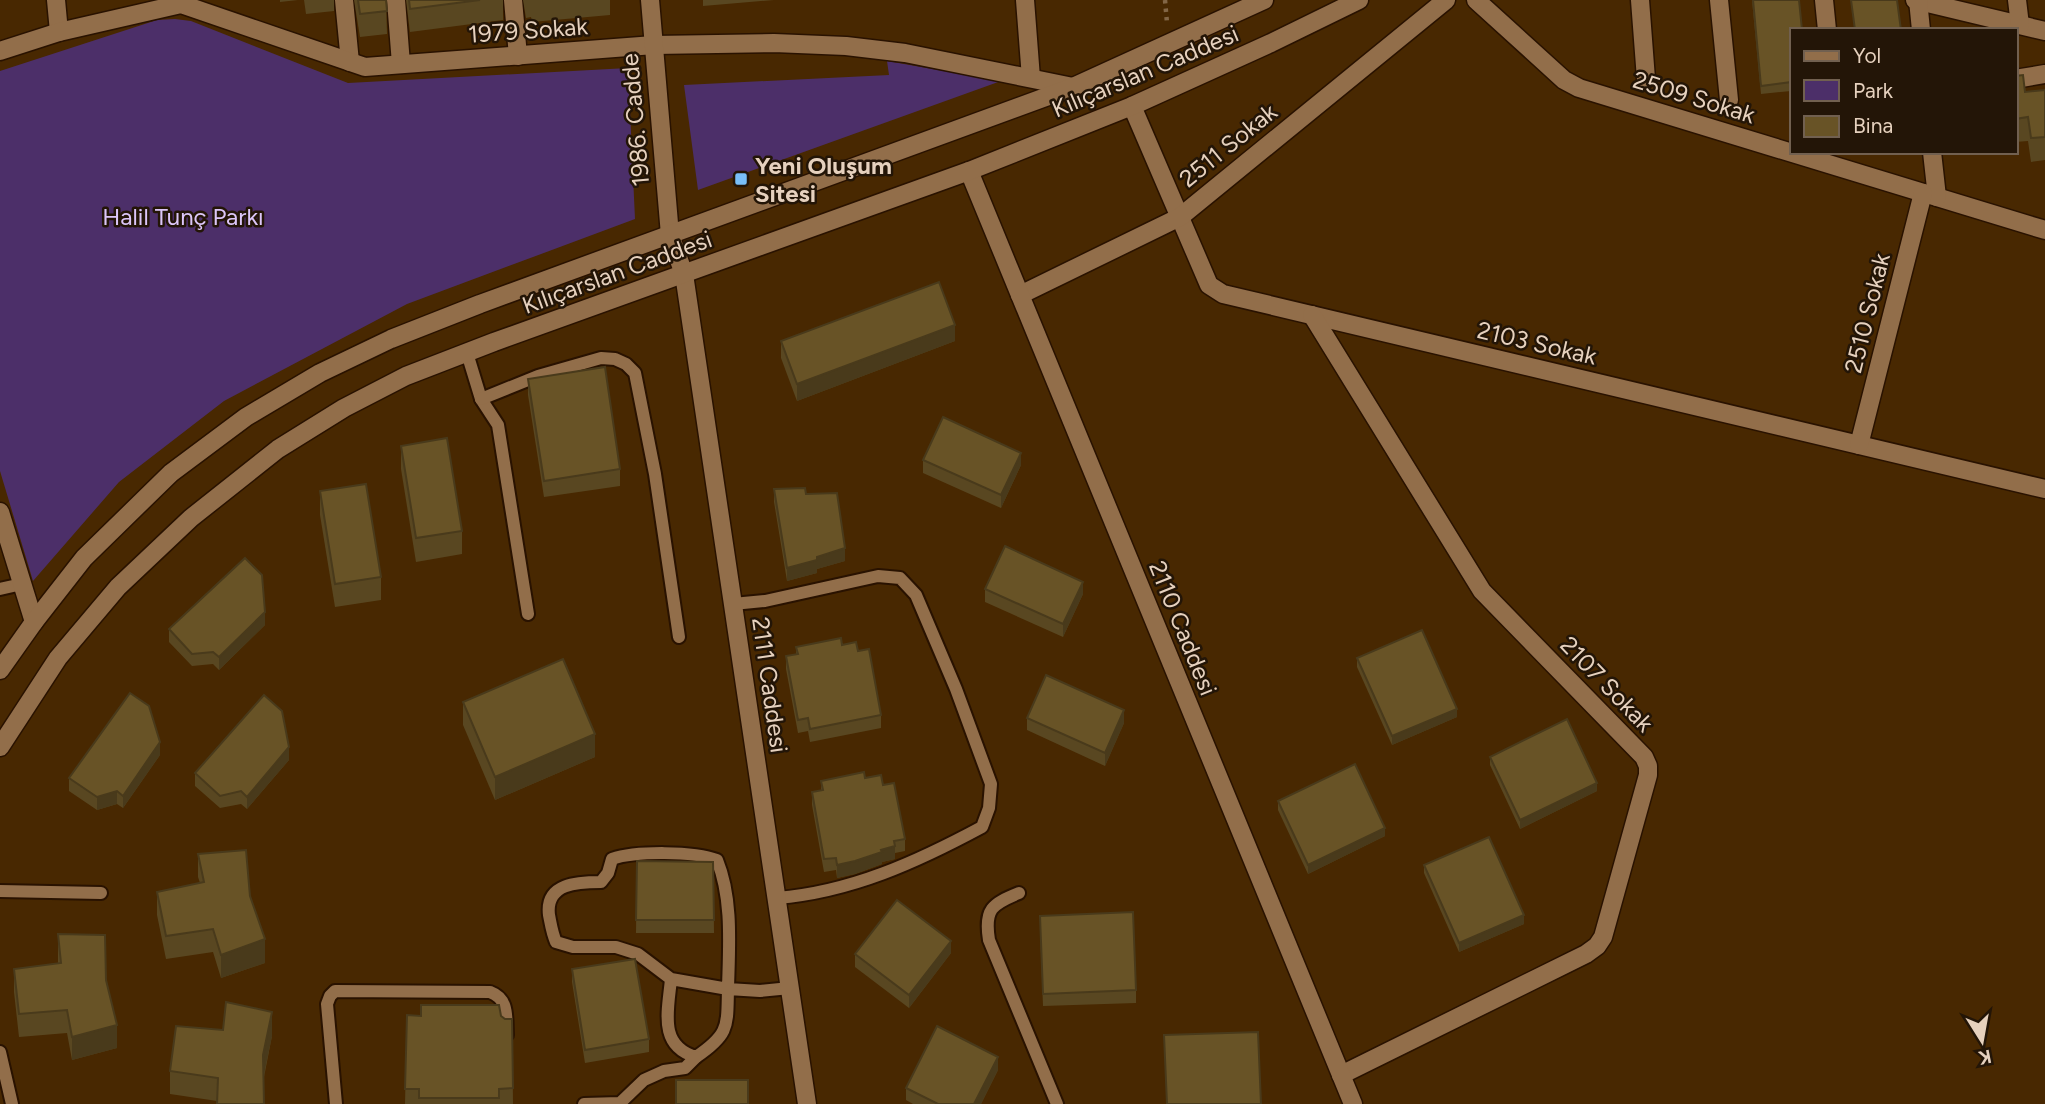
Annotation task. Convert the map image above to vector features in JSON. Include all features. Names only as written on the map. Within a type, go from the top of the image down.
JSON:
[{"type":"street","points":[[56,0],[59,32]]},
{"type":"street","points":[[344,0],[350,62]]},
{"type":"street","points":[[396,0],[401,64]]},
{"type":"street","points":[[513,0],[518,55]]},
{"type":"street","name":"1986. Cadde","points":[[650,0],[670,235],[684,274]]},
{"type":"street","points":[[1025,0],[1031,78]]},
{"type":"street","name":"Kılıçarslan Caddesi","points":[[0,670],[84,558],[171,473],[246,417],[320,373],[391,339],[1073,87],[1264,0]]},
{"type":"street","name":"Kılıçarslan Caddesi","points":[[0,747],[58,658],[118,587],[191,519],[278,449],[344,408],[406,376],[969,171],[1132,106],[1359,0]]},
{"type":"street","name":"2511 Sokak","points":[[1020,295],[1180,217],[1446,0]]},
{"type":"street","name":"2509 Sokak","points":[[1476,0],[1571,84],[1790,146]]},
{"type":"street","points":[[1640,0],[1646,79]]},
{"type":"street","points":[[1719,0],[1729,100]]},
{"type":"street","points":[[1824,0],[1827,28]]},
{"type":"street","points":[[1921,28],[1917,0],[2045,31]]},
{"type":"street","points":[[2017,0],[2020,25]]},
{"type":"street","name":"1979 Sokak","points":[[0,51],[59,32],[177,5],[199,5],[365,67],[654,45],[774,43],[846,46],[905,53],[1073,87]]},
{"type":"street","points":[[2017,79],[2045,74]]},
{"type":"street","name":"2103 Sokak","points":[[1132,106],[1209,285],[1215,290],[2045,489]]},
{"type":"street","name":"2509 Sokak","points":[[1820,154],[1930,195],[2045,230]]},
{"type":"street","points":[[1930,195],[1932,154]]},
{"type":"street","name":"2110 Caddesi","points":[[969,171],[1353,1104]]},
{"type":"street","name":"2510 Sokak","points":[[1859,445],[1930,195]]},
{"type":"street","name":"2111 Caddesi","points":[[684,274],[807,1104]]},
{"type":"street","name":"2107 Sokak","points":[[1312,315],[1482,591],[1644,757],[1648,766],[1648,775],[1603,937],[1597,946],[1586,954],[1340,1075]]},
{"type":"street","points":[[0,512],[34,622]]},
{"type":"lane","points":[[467,353],[481,399],[498,425],[528,614]]},
{"type":"lane","points":[[481,399],[538,376],[601,358],[626,363],[635,373],[655,474],[679,637]]},
{"type":"lane","points":[[733,604],[765,601],[878,576],[900,578],[916,595],[956,689],[991,784],[989,808],[982,827],[957,841],[871,880],[811,895],[777,898]]},
{"type":"lane","points":[[0,589],[22,584]]},
{"type":"lane","points":[[584,1104],[620,1103],[644,1080],[664,1071],[685,1068],[712,1046],[727,1027],[727,989],[729,949],[724,877],[718,860],[704,855],[626,855],[611,859],[608,873],[601,882],[582,882],[559,887],[552,895],[549,910],[552,934],[556,942],[573,947],[616,947],[638,954],[670,979],[727,989],[760,991],[790,988]]},
{"type":"lane","points":[[0,891],[102,893]]},
{"type":"lane","points":[[1019,894],[999,902],[989,912],[989,940],[1058,1104]]},
{"type":"lane","points":[[670,979],[667,1025],[673,1042],[685,1053],[696,1057]]},
{"type":"lane","points":[[336,1104],[327,1004],[335,992],[489,992],[499,995],[505,1003],[508,1048]]},
{"type":"lane","points":[[0,1052],[12,1104]]},
{"type":"green space","name":"Halil Tunç Parkı","points":[[157,20],[191,21],[348,83],[628,68],[635,219],[407,304],[224,401],[119,482],[33,581],[0,471],[0,71]]},
{"type":"green space","points":[[887,61],[1001,81],[698,190],[684,85],[889,75]]},
{"type":"building","points":[[358,0],[386,0],[387,11],[360,14]]},
{"type":"building","points":[[409,0],[480,0],[410,9]]},
{"type":"building","points":[[1753,0],[1799,0],[1802,28],[1790,28],[1790,82],[1761,86]]},
{"type":"building","points":[[1851,0],[1897,0],[1901,28],[1855,28]]},
{"type":"building","points":[[2023,75],[2025,92],[2045,90],[2045,137],[2031,138],[2028,117],[2017,119],[2017,76]]},
{"type":"building","points":[[939,282],[955,325],[797,384],[781,341]]},
{"type":"building","points":[[605,367],[620,469],[544,481],[528,379]]},
{"type":"building","points":[[943,417],[1021,453],[1001,495],[923,460]]},
{"type":"building","points":[[447,438],[462,531],[416,538],[401,446]]},
{"type":"building","points":[[366,484],[381,577],[335,584],[320,491]]},
{"type":"building","points":[[805,488],[806,494],[837,493],[845,548],[817,557],[817,560],[787,568],[774,489]]},
{"type":"building","points":[[1005,546],[1083,582],[1063,624],[985,589]]},
{"type":"building","points":[[245,558],[262,575],[265,612],[219,657],[213,652],[192,654],[169,629]]},
{"type":"building","points":[[1422,630],[1457,709],[1392,736],[1357,658]]},
{"type":"building","points":[[841,638],[842,645],[856,642],[858,651],[869,649],[881,715],[810,729],[808,718],[798,720],[786,656],[798,654],[796,647]]},
{"type":"building","points":[[563,659],[595,734],[495,777],[463,702]]},
{"type":"building","points":[[1046,675],[1124,710],[1105,753],[1027,718]]},
{"type":"building","points":[[130,693],[149,706],[160,742],[123,796],[117,791],[97,797],[69,778]]},
{"type":"building","points":[[264,695],[282,711],[289,747],[247,797],[241,791],[220,796],[195,773]]},
{"type":"building","points":[[1567,719],[1597,783],[1520,820],[1490,757]]},
{"type":"building","points":[[1355,764],[1385,828],[1308,865],[1278,801]]},
{"type":"building","points":[[864,772],[865,778],[881,775],[883,785],[894,783],[905,839],[894,841],[895,846],[881,850],[882,852],[837,865],[836,858],[824,859],[812,792],[823,790],[821,781]]},
{"type":"building","points":[[1489,837],[1524,915],[1459,943],[1424,865]]},
{"type":"building","points":[[246,850],[250,896],[265,939],[221,955],[213,929],[166,936],[157,892],[204,882],[198,854]]},
{"type":"building","points":[[637,861],[713,862],[714,920],[636,920]]},
{"type":"building","points":[[897,900],[951,941],[909,995],[855,954]]},
{"type":"building","points":[[1133,912],[1136,990],[1043,994],[1040,916]]},
{"type":"building","points":[[58,934],[105,935],[106,980],[117,1025],[72,1037],[67,1010],[19,1014],[14,969],[61,963]]},
{"type":"building","points":[[635,959],[649,1039],[585,1050],[572,969]]},
{"type":"building","points":[[226,1002],[272,1012],[263,1055],[264,1104],[217,1104],[218,1078],[170,1071],[176,1026],[223,1030]]},
{"type":"building","points":[[421,1005],[499,1005],[501,1016],[512,1019],[513,1088],[499,1089],[499,1098],[419,1098],[419,1089],[405,1089],[407,1015],[421,1016]]},
{"type":"building","points":[[937,1026],[998,1057],[974,1104],[938,1104],[906,1088]]},
{"type":"building","points":[[1258,1032],[1261,1104],[1167,1104],[1164,1035]]},
{"type":"building","points":[[676,1080],[748,1080],[748,1104],[676,1104]]},
{"type":"place","name":"Yeni Oluşum Sitesi","points":[[741,179]]}]
